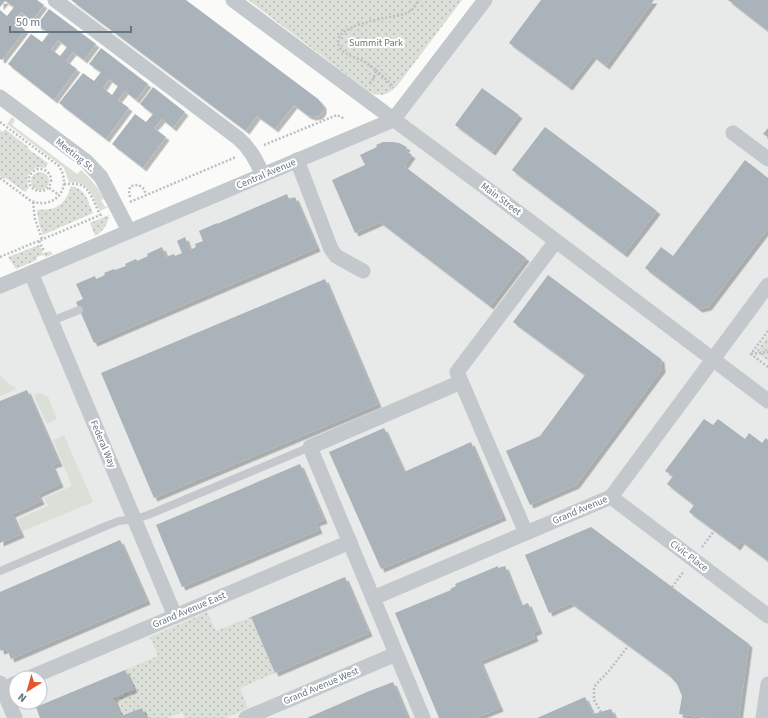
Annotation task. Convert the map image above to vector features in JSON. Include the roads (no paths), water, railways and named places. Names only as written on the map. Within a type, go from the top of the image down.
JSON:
[{"type":"street","points":[[55,0],[238,138],[250,150],[263,175]]},
{"type":"street","name":"Main Street","points":[[232,0],[486,188],[768,401]]},
{"type":"street","name":"Central Avenue","points":[[0,286],[393,120],[485,0]]},
{"type":"street","name":"Meeting St.","points":[[0,97],[91,166],[101,177],[129,231]]},
{"type":"street","points":[[733,133],[768,159]]},
{"type":"street","points":[[298,160],[331,248],[336,256],[363,271]]},
{"type":"street","points":[[526,533],[457,372],[556,241]]},
{"type":"street","name":"Federal Way","points":[[31,273],[175,616]]},
{"type":"street","name":"Grand Avenue","points":[[373,598],[611,497],[768,286]]},
{"type":"street","points":[[423,718],[310,447],[461,382]]},
{"type":"street","name":"Civic Place","points":[[611,497],[768,616]]},
{"type":"street","name":"Grand Avenue East","points":[[48,670],[350,542]]},
{"type":"street","name":"Grand Avenue West","points":[[246,718],[396,654]]},
{"type":"street","points":[[763,718],[768,684]]},
{"type":"street","points":[[6,685],[15,718]]},
{"type":"lane","points":[[52,321],[79,310]]},
{"type":"lane","points":[[0,571],[106,526],[148,515],[310,447]]},
{"type":"park label","name":"Summit Park","points":[[376,43]]}]
